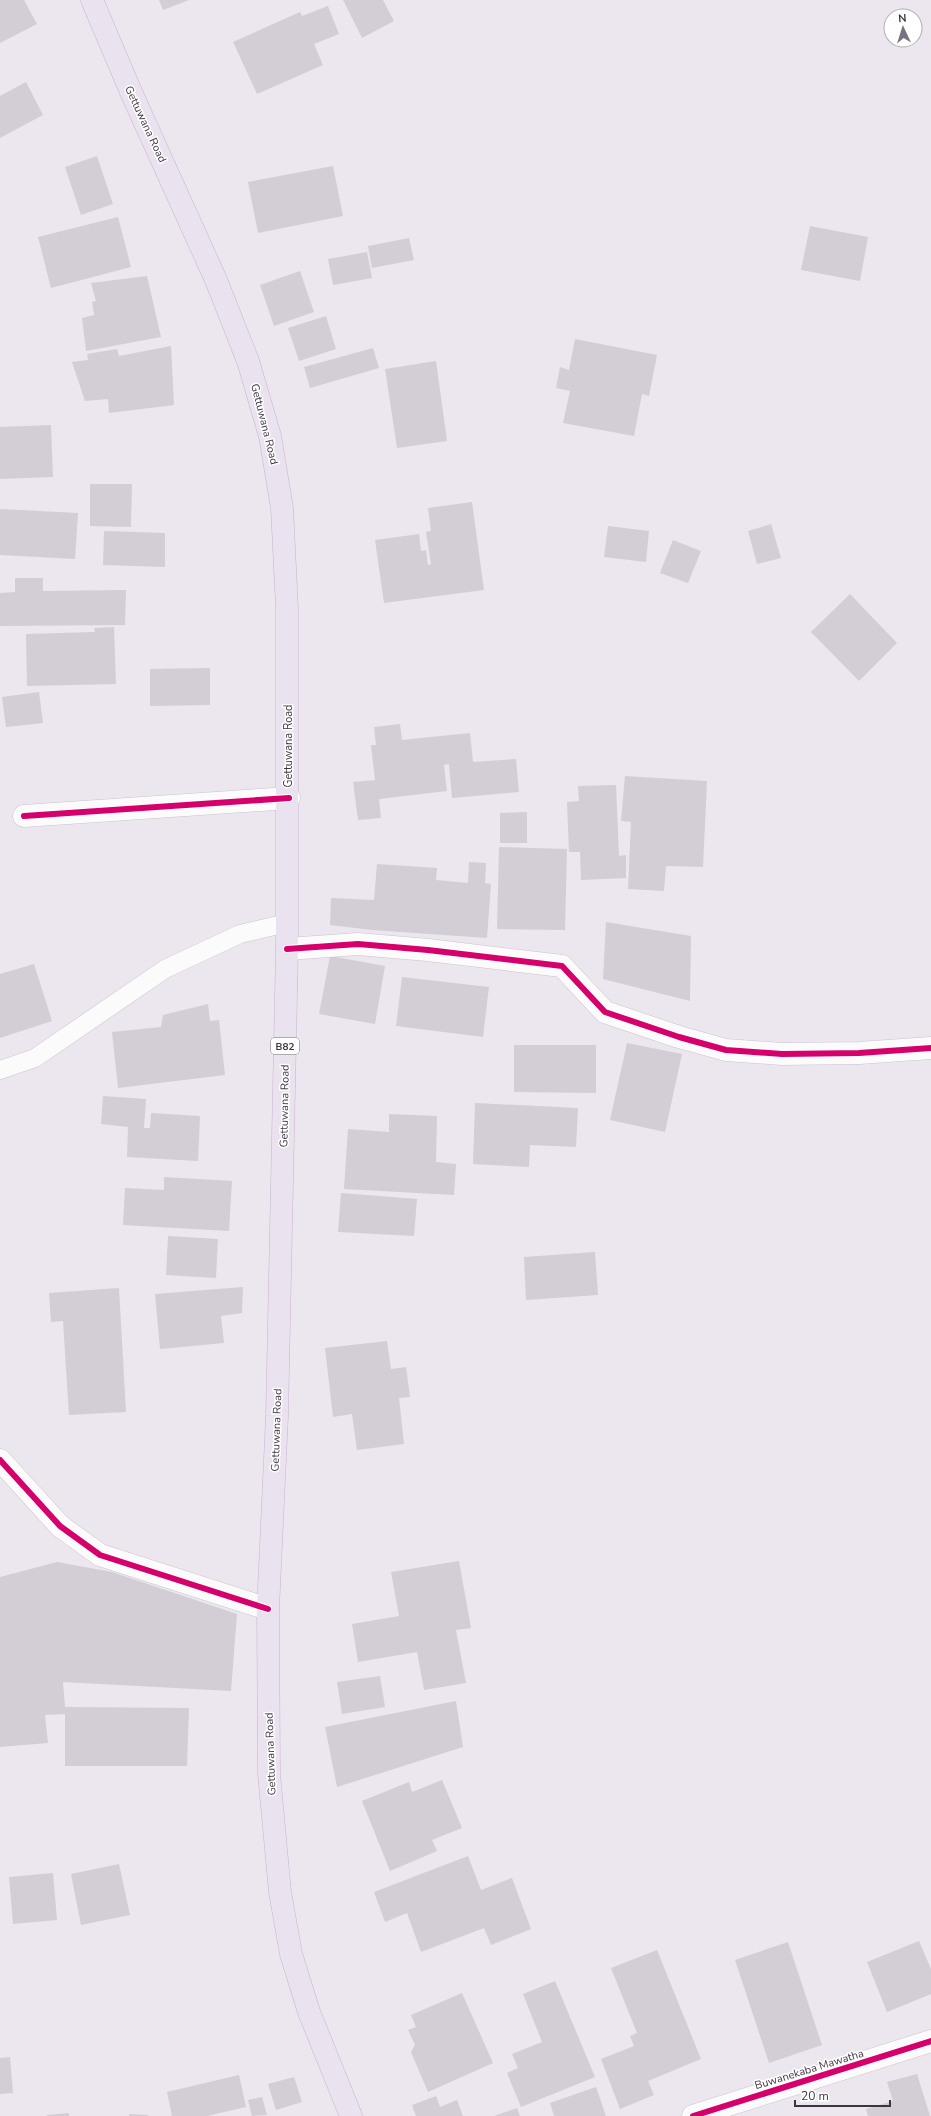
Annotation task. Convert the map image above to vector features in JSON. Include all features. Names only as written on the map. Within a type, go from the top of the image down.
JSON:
[{"type":"main road","name":"Gettuwana Road","points":[[92,0],[131,92],[216,280],[248,361],[270,436],[282,508],[287,608],[288,949],[277,1416],[268,1609],[269,1774],[280,1892],[291,1954],[309,2012],[351,2116]]},
{"type":"street","points":[[24,816],[288,798]]},
{"type":"street","points":[[288,949],[358,944],[428,950],[562,966],[605,1012],[679,1037],[726,1050],[782,1054],[859,1053],[931,1048]]},
{"type":"street","points":[[0,1460],[60,1526],[100,1555],[268,1609]]},
{"type":"street","name":"Buwanekaba Mawatha","points":[[693,2116],[931,2041]]},
{"type":"lane","points":[[0,1070],[35,1058],[165,969],[240,934],[287,923]]},
{"type":"building","points":[[0,0],[24,0],[37,24],[0,43]]},
{"type":"building","points":[[159,0],[189,0],[163,10]]},
{"type":"building","points":[[343,0],[383,0],[394,21],[362,38]]},
{"type":"building","points":[[328,6],[339,34],[314,44],[323,65],[257,94],[233,42],[300,12],[302,16]]},
{"type":"building","points":[[26,82],[43,115],[0,138],[0,96]]},
{"type":"building","points":[[97,156],[113,204],[81,215],[65,167]]},
{"type":"building","points":[[333,166],[343,216],[258,233],[248,182]]},
{"type":"building","points":[[118,217],[131,267],[51,288],[38,237]]},
{"type":"building","points":[[810,226],[868,237],[860,281],[801,270]]},
{"type":"building","points":[[409,238],[414,260],[372,268],[368,246]]},
{"type":"building","points":[[367,252],[372,278],[333,285],[328,259]]},
{"type":"building","points":[[300,271],[314,312],[274,326],[260,285]]},
{"type":"building","points":[[147,276],[161,337],[86,351],[82,318],[94,315],[92,302],[96,301],[91,283]]},
{"type":"building","points":[[326,316],[336,349],[299,361],[288,328]]},
{"type":"building","points":[[575,339],[657,355],[649,396],[642,394],[634,436],[563,423],[570,391],[556,388],[560,367],[569,370]]},
{"type":"building","points":[[171,346],[174,405],[109,413],[108,399],[85,401],[72,362],[88,360],[87,354],[117,349],[119,356]]},
{"type":"building","points":[[373,348],[379,368],[310,388],[304,367]]},
{"type":"building","points":[[436,361],[447,441],[397,448],[385,369]]},
{"type":"building","points":[[51,425],[53,477],[0,479],[0,427]]},
{"type":"building","points":[[90,484],[132,484],[131,527],[90,526]]},
{"type":"building","points":[[472,502],[484,590],[384,603],[375,540],[419,534],[421,551],[426,550],[428,565],[431,564],[426,532],[431,531],[428,508]]},
{"type":"building","points":[[0,509],[78,513],[75,559],[0,555]]},
{"type":"building","points":[[771,524],[781,558],[757,564],[748,531]]},
{"type":"building","points":[[608,526],[649,531],[646,562],[604,557]]},
{"type":"building","points":[[104,531],[165,533],[165,567],[103,565]]},
{"type":"building","points":[[673,540],[701,551],[688,583],[660,573]]},
{"type":"building","points":[[15,578],[43,578],[43,591],[126,590],[125,625],[0,626],[0,593],[15,592]]},
{"type":"building","points":[[850,594],[897,643],[859,681],[811,632]]},
{"type":"building","points":[[114,627],[116,684],[27,686],[26,634],[95,632],[94,628]]},
{"type":"building","points":[[210,668],[210,705],[150,706],[150,669]]},
{"type":"building","points":[[39,692],[43,723],[6,727],[2,697]]},
{"type":"building","points":[[400,724],[402,740],[470,733],[473,762],[516,759],[519,792],[452,798],[449,764],[444,765],[447,791],[379,799],[381,818],[358,820],[353,782],[375,780],[371,745],[376,745],[374,727]]},
{"type":"building","points":[[625,776],[707,781],[703,867],[666,866],[664,891],[628,889],[631,822],[621,821]]},
{"type":"building","points":[[616,785],[619,856],[626,855],[626,878],[581,880],[580,852],[569,852],[567,802],[579,801],[578,786]]},
{"type":"building","points":[[527,812],[527,843],[500,843],[500,813]]},
{"type":"building","points":[[499,847],[567,849],[565,930],[497,929]]},
{"type":"building","points":[[469,862],[486,863],[485,883],[491,884],[487,938],[372,930],[330,925],[331,898],[374,900],[377,864],[437,868],[436,880],[468,883]]},
{"type":"building","points":[[606,922],[691,936],[690,1001],[603,979]]},
{"type":"building","points":[[330,956],[385,966],[375,1024],[319,1014]]},
{"type":"building","points":[[34,964],[52,1021],[0,1038],[0,974]]},
{"type":"building","points":[[402,977],[489,987],[483,1037],[396,1026]]},
{"type":"building","points":[[208,1004],[210,1021],[219,1020],[225,1075],[118,1088],[112,1032],[161,1027],[163,1015]]},
{"type":"building","points":[[627,1043],[682,1054],[665,1132],[610,1120]]},
{"type":"building","points":[[514,1045],[596,1045],[596,1093],[514,1092]]},
{"type":"building","points":[[103,1096],[146,1099],[144,1128],[150,1128],[151,1113],[200,1116],[198,1161],[127,1157],[128,1127],[101,1124]]},
{"type":"building","points":[[475,1103],[578,1108],[576,1147],[530,1145],[529,1167],[473,1164]]},
{"type":"building","points":[[389,1114],[437,1116],[436,1162],[456,1164],[454,1195],[344,1189],[348,1129],[389,1132]]},
{"type":"building","points":[[164,1177],[232,1181],[229,1231],[123,1225],[125,1188],[164,1190]]},
{"type":"building","points":[[341,1193],[417,1199],[414,1236],[338,1232]]},
{"type":"building","points":[[168,1236],[218,1239],[216,1278],[166,1275]]},
{"type":"building","points":[[595,1252],[598,1295],[526,1300],[524,1257]]},
{"type":"building","points":[[243,1287],[242,1313],[221,1316],[224,1343],[160,1349],[155,1294]]},
{"type":"building","points":[[119,1288],[126,1412],[69,1415],[63,1321],[51,1322],[49,1293]]},
{"type":"building","points":[[387,1341],[391,1369],[406,1367],[410,1397],[399,1398],[404,1444],[357,1450],[352,1414],[333,1417],[325,1348]]},
{"type":"building","points":[[459,1561],[471,1628],[456,1630],[466,1683],[424,1690],[417,1652],[358,1662],[352,1624],[399,1616],[391,1572]]},
{"type":"building","points":[[57,1562],[112,1572],[237,1614],[231,1691],[63,1682],[65,1707],[189,1708],[187,1766],[65,1766],[65,1714],[45,1715],[48,1743],[0,1747],[0,1577]]},
{"type":"building","points":[[380,1676],[385,1707],[342,1714],[337,1682]]},
{"type":"building","points":[[456,1701],[463,1747],[337,1787],[325,1727]]},
{"type":"building","points":[[442,1780],[462,1828],[432,1840],[437,1851],[390,1871],[362,1801],[409,1782],[412,1792]]},
{"type":"building","points":[[468,1856],[481,1890],[512,1878],[531,1929],[491,1945],[484,1928],[421,1952],[407,1913],[385,1922],[374,1892]]},
{"type":"building","points":[[119,1864],[130,1915],[81,1925],[71,1874]]},
{"type":"building","points":[[53,1873],[57,1920],[13,1924],[9,1877]]},
{"type":"building","points":[[919,1941],[931,1969],[931,1994],[887,2012],[867,1962]]},
{"type":"building","points":[[788,1942],[822,2045],[769,2063],[735,1960]]},
{"type":"building","points":[[657,1950],[701,2059],[648,2081],[654,2095],[620,2109],[601,2059],[634,2046],[630,2036],[637,2033],[611,1968]]},
{"type":"building","points":[[555,1981],[595,2077],[521,2107],[507,2073],[518,2068],[512,2054],[542,2042],[523,1994]]},
{"type":"building","points":[[462,1993],[493,2063],[428,2092],[411,2052],[415,2045],[408,2030],[416,2027],[411,2015]]},
{"type":"building","points":[[10,2057],[13,2093],[0,2094],[0,2058]]},
{"type":"building","points":[[917,2074],[930,2116],[868,2116],[866,2109],[893,2101],[887,2082]]},
{"type":"building","points":[[239,2075],[246,2107],[207,2116],[172,2116],[167,2092]]},
{"type":"building","points":[[294,2077],[302,2102],[276,2110],[268,2084]]},
{"type":"building","points":[[596,2087],[606,2116],[554,2116],[550,2103]]},
{"type":"building","points":[[436,2096],[440,2107],[457,2100],[463,2116],[416,2116],[412,2105]]},
{"type":"building","points":[[262,2097],[267,2115],[252,2116],[248,2100]]},
{"type":"building","points":[[517,2108],[520,2116],[494,2116]]},
{"type":"building","points":[[69,2113],[69,2116],[47,2116],[47,2115]]},
{"type":"building","points":[[129,2114],[148,2115],[148,2116],[129,2116]]},
{"type":"cycle path","points":[[24,816],[289,798]]},
{"type":"cycle path","points":[[287,949],[358,944],[428,950],[562,966],[605,1012],[679,1037],[726,1050],[782,1054],[859,1053],[931,1048]]},
{"type":"cycle path","points":[[0,1460],[60,1526],[100,1555],[268,1609]]},
{"type":"cycle path","points":[[693,2116],[931,2041]]}]
